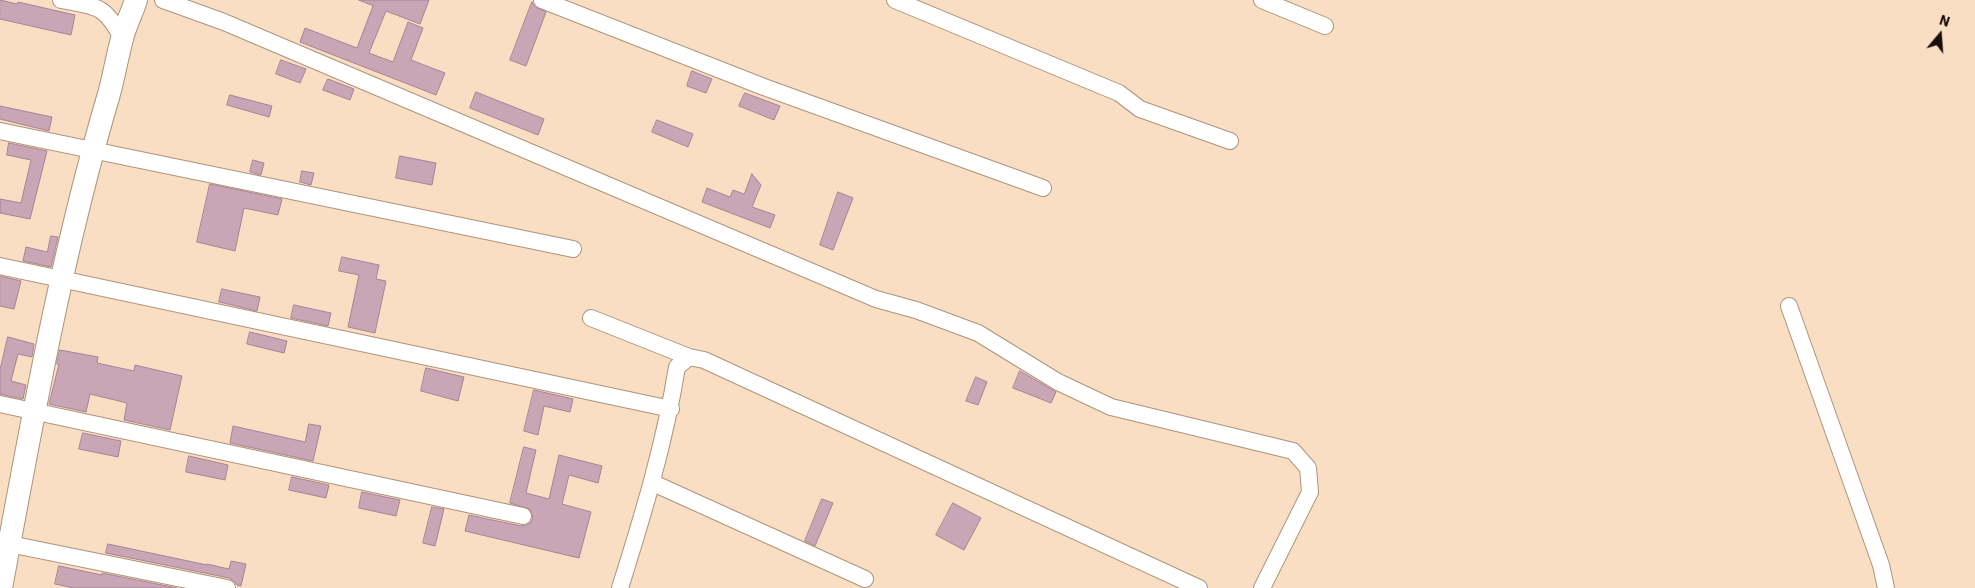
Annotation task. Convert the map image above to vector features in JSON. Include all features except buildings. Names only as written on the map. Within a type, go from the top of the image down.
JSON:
[{"type":"street","points":[[61,0],[102,10],[112,18],[122,38]]},
{"type":"street","points":[[1,588],[4,543],[62,279],[92,150],[117,67],[122,38],[136,0]]},
{"type":"street","points":[[163,0],[224,22],[876,299],[916,310],[978,333],[1058,382],[1111,407],[1293,451],[1308,468],[1310,492],[1262,588]]},
{"type":"street","points":[[542,0],[764,88],[1043,188]]},
{"type":"street","points":[[895,0],[1119,93],[1140,109],[1230,140]]},
{"type":"street","points":[[1262,0],[1325,26]]},
{"type":"street","points":[[0,131],[573,249]]},
{"type":"street","points":[[0,266],[671,409]]},
{"type":"street","points":[[1789,306],[1881,565],[1886,588]]},
{"type":"street","points":[[592,318],[689,357],[704,360],[1199,588]]},
{"type":"street","points":[[620,588],[652,483],[671,409],[677,367],[689,357]]},
{"type":"street","points":[[0,404],[524,516]]},
{"type":"street","points":[[652,483],[865,580]]},
{"type":"street","points":[[4,543],[227,588]]}]
